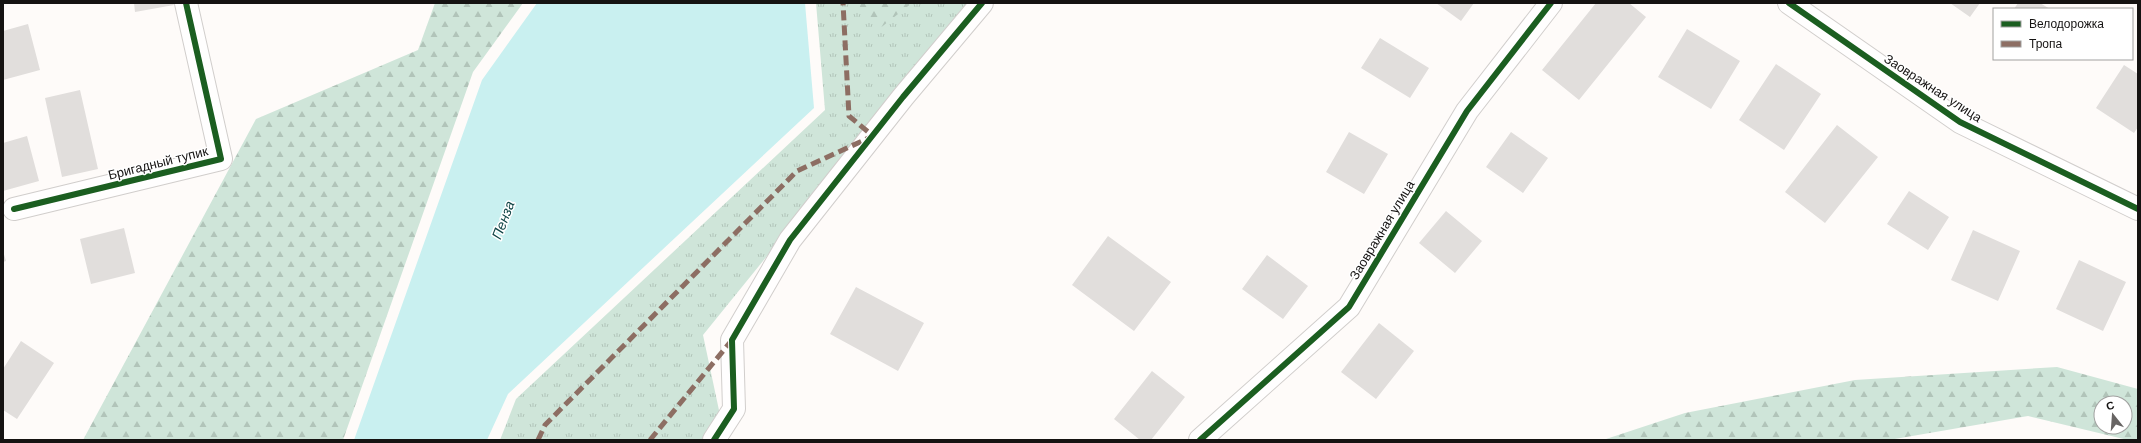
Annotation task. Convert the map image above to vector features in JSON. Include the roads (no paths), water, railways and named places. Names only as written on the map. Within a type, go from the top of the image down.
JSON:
[{"type":"street","name":"Бригадный тупик","points":[[14,210],[221,159],[186,3]]},
{"type":"street","points":[[714,440],[734,408],[732,340],[790,240],[903,97],[982,3]]},
{"type":"street","name":"Заовражная улица","points":[[1200,440],[1349,307],[1467,111],[1551,3]]},
{"type":"street","name":"Заовражная улица","points":[[1789,3],[1960,122],[2138,209]]},
{"type":"water","name":"Пенза","points":[[537,3],[805,3],[814,108],[508,394],[487,440],[354,440],[482,80]]}]
